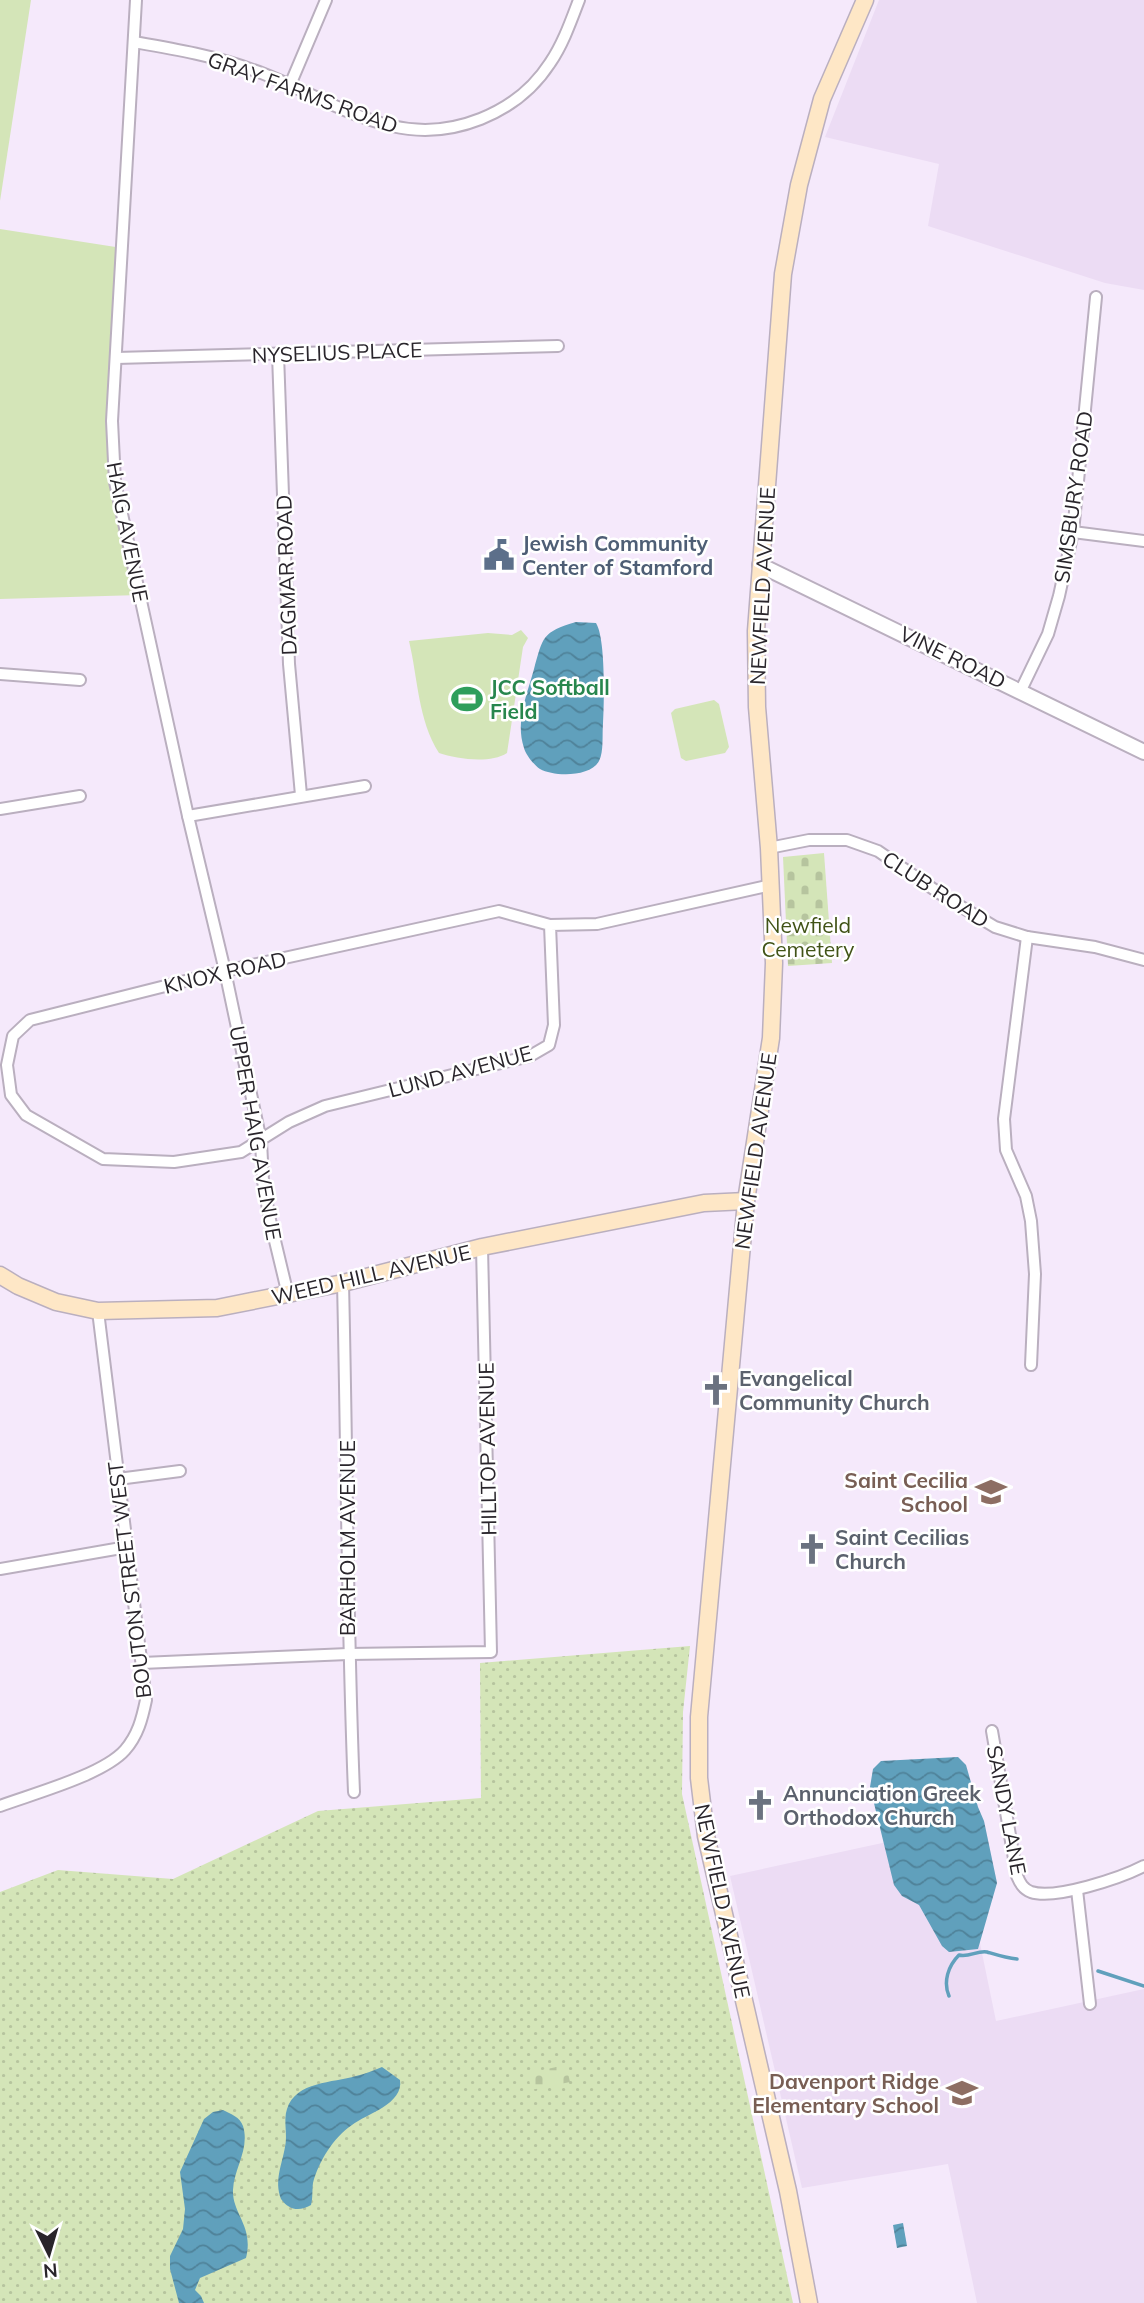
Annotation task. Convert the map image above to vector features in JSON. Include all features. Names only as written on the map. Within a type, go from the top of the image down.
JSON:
[{"type":"main road","name":"NEWFIELD AVENUE","points":[[810,2303],[788,2191],[706,1836],[699,1778],[699,1717],[746,1201],[771,1038],[774,963],[769,848],[757,707],[756,631],[780,314],[799,185],[822,99],[865,0]]},
{"type":"main road","name":"WEED HILL AVENUE","points":[[0,1275],[56,1302],[98,1311],[216,1308],[343,1283],[482,1247],[704,1203],[746,1201]]},
{"type":"street","name":"HAIG AVENUE","points":[[136,0],[117,358],[111,421],[115,482],[225,971]]},
{"type":"street","points":[[290,85],[326,0]]},
{"type":"street","name":"GRAY FARMS ROAD","points":[[134,42],[222,60],[392,126],[440,129],[470,123],[494,114],[514,101],[550,64],[579,0]]},
{"type":"street","name":"SIMSBURY ROAD","points":[[1021,690],[1048,634],[1073,533],[1096,297]]},
{"type":"street","name":"NYSELIUS PLACE","points":[[117,358],[558,346]]},
{"type":"street","name":"DAGMAR ROAD","points":[[278,354],[289,664],[301,795]]},
{"type":"street","points":[[1073,533],[1144,541]]},
{"type":"street","name":"VINE ROAD","points":[[760,565],[1144,752]]},
{"type":"street","points":[[0,674],[79,680]]},
{"type":"street","points":[[188,816],[365,786]]},
{"type":"street","points":[[0,809],[80,796]]},
{"type":"street","name":"CLUB ROAD","points":[[769,848],[809,840],[847,840],[878,850],[944,897],[995,927],[1027,937],[1095,947],[1144,960]]},
{"type":"street","name":"KNOX ROAD","points":[[261,1141],[241,1152],[174,1162],[103,1160],[26,1115],[11,1095],[7,1065],[13,1036],[30,1020],[225,971],[499,912],[550,925],[597,924],[771,885]]},
{"type":"street","name":"LUND AVENUE","points":[[261,1141],[289,1122],[325,1106],[530,1056],[549,1045],[554,1025],[550,925]]},
{"type":"street","points":[[1027,937],[1004,1119],[1006,1150],[1026,1196],[1031,1221],[1035,1274],[1031,1365]]},
{"type":"street","name":"UPPER HAIG AVENUE","points":[[225,971],[261,1141],[263,1181],[270,1220],[288,1295]]},
{"type":"street","name":"HILLTOP AVENUE","points":[[348,1654],[491,1652],[482,1247]]},
{"type":"street","name":"BARHOLM AVENUE","points":[[343,1283],[348,1466],[348,1654],[354,1792]]},
{"type":"street","name":"BOUTON STREET WEST","points":[[0,1806],[93,1771],[124,1752],[140,1727],[146,1700],[98,1311]]},
{"type":"street","points":[[118,1479],[180,1471]]},
{"type":"street","points":[[0,1569],[127,1547]]},
{"type":"street","points":[[142,1663],[348,1654]]},
{"type":"street","name":"SANDY LANE","points":[[992,1731],[1017,1876],[1022,1886],[1029,1891],[1043,1894],[1077,1890],[1144,1866]]},
{"type":"street","points":[[1077,1890],[1090,2004]]},
{"type":"shaded area","points":[[879,0],[1144,0],[1144,290],[1105,283],[928,226],[939,164],[825,137]]},
{"type":"shaded area","name":"Davenport Ridge Elementary School","points":[[984,1821],[997,1883],[969,1890],[996,2021],[1144,1989],[1144,2303],[977,2303],[948,2164],[802,2188],[730,1876]]},
{"type":"green space","points":[[0,0],[31,0],[0,201]]},
{"type":"green space","points":[[0,229],[122,248],[113,456],[140,595],[0,599]]},
{"type":"green space","name":"JCC Softball Field","points":[[521,630],[528,638],[523,647],[507,753],[492,758],[464,759],[439,753],[423,713],[409,641],[488,633],[512,635]]},
{"type":"green space","points":[[714,700],[719,704],[729,747],[725,753],[686,761],[681,758],[671,713],[675,709]]},
{"type":"green space","name":"Newfield Cemetery","points":[[824,853],[832,963],[788,966],[783,857]]},
{"type":"green space","points":[[690,1646],[683,1712],[682,1794],[793,2303],[0,2303],[0,1892],[58,1870],[173,1879],[318,1811],[481,1798],[480,1663]]},
{"type":"green space","points":[[566,2065],[570,2082],[531,2090],[528,2073]]},
{"type":"water","points":[[576,622],[596,623],[599,631],[604,672],[602,753],[595,766],[581,773],[546,772],[533,762],[524,748],[521,718],[525,698],[546,637],[556,629]]},
{"type":"water","points":[[958,1757],[966,1765],[984,1821],[997,1883],[978,1949],[949,1952],[942,1946],[919,1905],[902,1896],[894,1885],[870,1787],[873,1769],[881,1761]]},
{"type":"water","points":[[382,2067],[400,2080],[396,2096],[345,2130],[333,2143],[323,2158],[313,2183],[311,2205],[302,2209],[287,2206],[281,2199],[278,2179],[286,2142],[286,2114],[292,2100],[307,2088]]},
{"type":"water","points":[[223,2110],[240,2120],[245,2134],[233,2190],[247,2237],[246,2258],[200,2278],[195,2290],[204,2303],[179,2303],[170,2269],[170,2256],[183,2229],[185,2209],[180,2172],[204,2119],[213,2112]]},
{"type":"water","points":[[903,2223],[907,2246],[897,2248],[893,2225]]},
{"type":"waterway","points":[[949,1996],[946,1985],[948,1974],[959,1955],[984,1952],[1017,1959]]},
{"type":"waterway","points":[[1098,1971],[1144,1986]]},
{"type":"place","name":"Jewish Community Center of Stamford","points":[[499,555]]},
{"type":"place","name":"JCC Softball Field","points":[[467,699]]},
{"type":"place","name":"Evangelical Community Church","points":[[716,1390]]},
{"type":"place","name":"Saint Cecilia School","points":[[991,1492]]},
{"type":"place","name":"Saint Cecilias Church","points":[[812,1549]]},
{"type":"place","name":"Annunciation Greek Orthodox Church","points":[[760,1805]]},
{"type":"place","name":"Davenport Ridge Elementary School","points":[[962,2093]]}]
